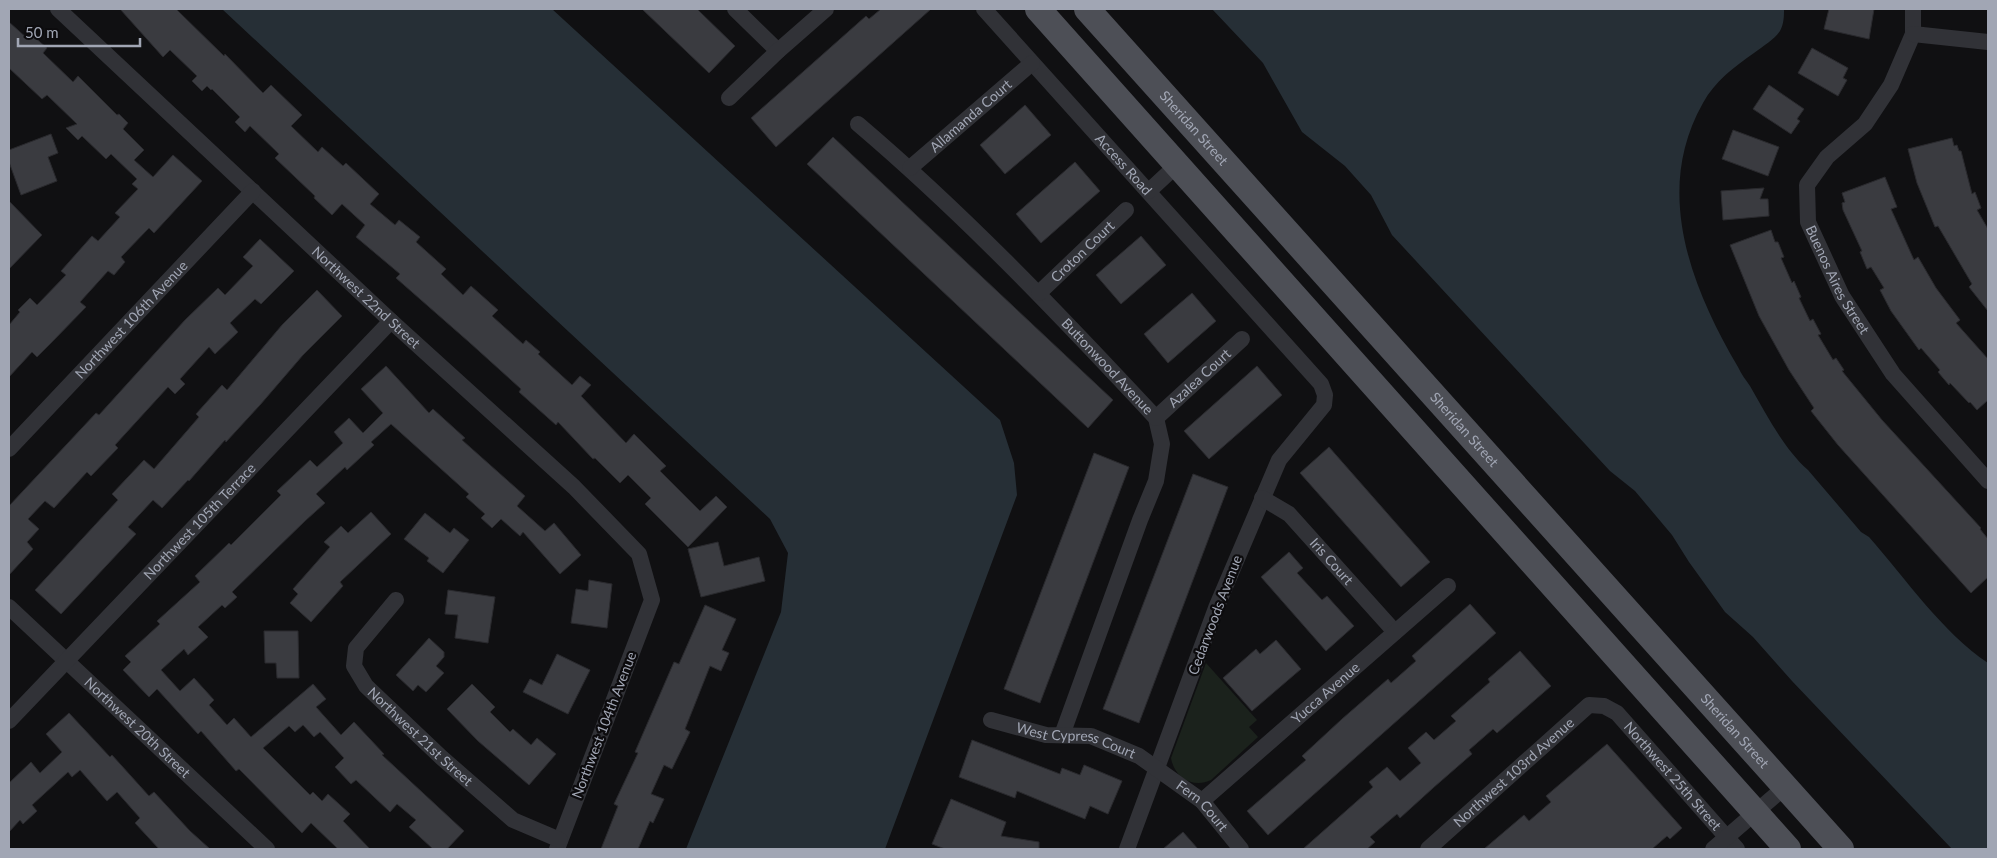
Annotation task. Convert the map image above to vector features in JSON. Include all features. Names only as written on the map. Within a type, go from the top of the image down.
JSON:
[{"type":"main road","points":[[1038,9],[1788,849]]},
{"type":"main road","name":"Sheridan Street","points":[[1087,9],[1841,849]]},
{"type":"street","name":"Northwest 22nd Street","points":[[58,9],[391,321],[574,487],[639,554],[652,600]]},
{"type":"street","points":[[735,9],[778,51]]},
{"type":"street","points":[[729,98],[778,51],[826,9]]},
{"type":"street","name":"Access Road","points":[[984,9],[1321,384],[1325,395]]},
{"type":"street","name":"Buenos Aires Street","points":[[1913,9],[1913,34],[1891,85],[1865,124],[1827,157],[1807,185],[1808,222],[1842,296],[1893,374],[1988,481]]},
{"type":"street","points":[[1913,34],[1988,42],[1988,48]]},
{"type":"street","name":"Allamanda Court","points":[[910,168],[1032,63]]},
{"type":"street","name":"Buttonwood Avenue","points":[[858,124],[910,168],[1039,293],[1156,418],[1162,444],[1156,481],[1140,520],[1062,736]]},
{"type":"street","points":[[1148,191],[1177,165]]},
{"type":"street","name":"Northwest 106th Avenue","points":[[9,449],[253,191]]},
{"type":"street","name":"Croton Court","points":[[1039,293],[1126,210]]},
{"type":"street","name":"Northwest 105th Terrace","points":[[9,721],[391,321]]},
{"type":"street","name":"Azalea Court","points":[[1156,418],[1242,339]]},
{"type":"street","name":"Cedarwoods Avenue","points":[[1127,849],[1216,608],[1262,498],[1279,460],[1324,406],[1325,395]]},
{"type":"street","name":"Iris Court","points":[[1262,498],[1289,514],[1395,632]]},
{"type":"street","name":"Yucca Avenue","points":[[1202,801],[1448,586]]},
{"type":"street","name":"Northwest 21st Street","points":[[396,600],[356,648],[354,666],[366,686],[442,758],[512,820],[558,845]]},
{"type":"street","name":"Northwest 104th Avenue","points":[[558,845],[652,600]]},
{"type":"street","name":"Northwest 20th Street","points":[[9,607],[267,849]]},
{"type":"street","name":"Northwest 103rd Avenue","points":[[1428,849],[1589,705],[1604,706]]},
{"type":"street","name":"Northwest 25th Street","points":[[1604,706],[1616,713],[1732,843]]},
{"type":"street","name":"West Cypress Court","points":[[991,720],[1046,735],[1091,736],[1139,756],[1157,768]]},
{"type":"street","name":"Fern Court","points":[[1157,768],[1202,801],[1241,849]]},
{"type":"street","points":[[1713,849],[1732,843],[1755,813],[1785,788]]},
{"type":"shaded area","points":[[222,9],[552,9],[1000,420],[1014,463],[1017,495],[885,849],[686,849],[781,612],[788,553],[770,519]]},
{"type":"shaded area","points":[[1212,9],[1784,9],[1783,23],[1778,34],[1719,81],[1703,103],[1688,136],[1681,170],[1680,204],[1684,238],[1693,272],[1721,336],[1783,442],[1861,532],[1869,537],[1940,621],[1988,663],[1988,849],[1952,849],[1792,681],[1753,637],[1725,612],[1672,535],[1635,491],[1610,471],[1392,235],[1371,195],[1345,166],[1302,132],[1263,63]]},
{"type":"shaded area","points":[[1206,663],[1257,720],[1249,727],[1258,737],[1211,780],[1198,783],[1185,780],[1180,776],[1171,758]]},
{"type":"building","points":[[120,9],[176,9],[224,56],[225,54],[263,93],[271,85],[302,115],[291,126],[318,152],[322,147],[343,166],[346,163],[379,194],[370,204],[395,225],[399,220],[420,237],[416,242],[446,269],[441,274],[463,295],[471,286],[498,310],[492,316],[523,344],[526,340],[540,352],[538,354],[572,385],[580,376],[591,385],[581,396],[626,443],[634,434],[666,466],[660,471],[700,511],[716,496],[727,507],[688,547],[645,504],[651,498],[628,475],[620,483],[595,458],[593,459],[558,422],[556,425],[519,392],[521,389],[396,278],[400,274],[356,237],[365,225],[342,204],[332,215],[275,158],[279,154],[250,126],[245,132],[235,122],[240,117],[212,89],[207,86],[202,91],[192,81],[197,76],[170,50],[163,57]]},
{"type":"building","points":[[642,9],[697,9],[735,46],[709,73]]},
{"type":"building","points":[[881,9],[931,9],[776,147],[751,118],[866,16],[869,19]]},
{"type":"building","points":[[1829,9],[1874,9],[1869,39],[1824,29]]},
{"type":"building","points":[[9,22],[29,40],[33,36],[47,48],[43,53],[73,82],[78,76],[117,115],[119,114],[128,123],[123,129],[144,150],[134,160],[153,177],[173,155],[202,181],[154,233],[149,228],[121,257],[125,262],[114,275],[108,271],[80,302],[86,307],[52,342],[37,357],[32,352],[9,377],[9,325],[20,312],[18,310],[30,298],[37,305],[66,275],[61,271],[92,236],[98,241],[120,217],[115,213],[138,189],[132,184],[137,179],[111,154],[106,159],[82,136],[78,140],[66,128],[77,124],[47,95],[42,99],[9,68]]},
{"type":"building","points":[[1812,48],[1848,68],[1843,78],[1847,80],[1838,96],[1798,73]]},
{"type":"building","points":[[1769,85],[1804,109],[1797,119],[1800,121],[1791,134],[1753,109]]},
{"type":"building","points":[[1025,105],[1051,135],[1005,174],[980,145]]},
{"type":"building","points":[[1733,130],[1779,147],[1768,176],[1722,159]]},
{"type":"building","points":[[51,134],[58,153],[48,157],[57,181],[21,195],[9,162],[9,150]]},
{"type":"building","points":[[833,137],[1113,400],[1088,428],[807,164]]},
{"type":"building","points":[[1952,138],[1954,146],[1957,145],[1959,151],[1961,151],[1972,194],[1975,192],[1981,208],[1977,210],[1988,229],[1988,311],[1969,287],[1972,284],[1938,226],[1935,227],[1917,183],[1908,149]]},
{"type":"building","points":[[1075,162],[1100,191],[1041,243],[1016,214]]},
{"type":"building","points":[[1885,177],[1897,207],[1891,209],[1914,260],[1918,257],[1936,288],[1960,320],[1956,323],[1988,359],[1988,400],[1977,410],[1950,383],[1949,385],[1938,372],[1940,370],[1921,348],[1919,350],[1891,311],[1880,290],[1884,288],[1871,267],[1867,269],[1860,252],[1862,251],[1843,210],[1842,203],[1845,202],[1842,193]]},
{"type":"building","points":[[1764,188],[1760,199],[1768,199],[1769,216],[1723,220],[1721,191]]},
{"type":"building","points":[[9,201],[42,235],[9,269]]},
{"type":"building","points":[[1771,230],[1775,242],[1778,242],[1784,257],[1781,258],[1792,283],[1794,281],[1801,297],[1799,298],[1810,321],[1813,319],[1821,334],[1818,335],[1833,360],[1836,358],[1844,370],[1842,371],[1882,420],[1981,528],[1988,539],[1988,577],[1971,593],[1838,445],[1811,411],[1814,408],[1789,370],[1759,316],[1730,245]]},
{"type":"building","points":[[1141,236],[1166,265],[1121,304],[1096,275]]},
{"type":"building","points":[[260,239],[294,271],[261,304],[255,299],[230,323],[238,332],[215,354],[209,347],[180,379],[185,384],[175,394],[168,387],[115,445],[118,448],[91,476],[87,472],[54,508],[45,501],[28,519],[39,529],[27,542],[33,549],[9,575],[9,506],[96,413],[99,415],[185,320],[218,288],[225,295],[253,266],[243,257]]},
{"type":"building","points":[[317,290],[342,316],[303,355],[226,442],[225,440],[162,508],[153,500],[128,527],[136,534],[61,614],[35,590],[118,500],[112,494],[144,460],[154,469],[199,417],[196,414],[222,385],[227,390],[282,325]]},
{"type":"building","points":[[1192,293],[1216,321],[1168,363],[1144,334]]},
{"type":"building","points":[[386,366],[429,413],[433,409],[465,438],[462,440],[525,496],[517,506],[545,531],[554,523],[581,555],[560,574],[523,532],[520,536],[501,519],[492,528],[481,518],[485,514],[466,497],[469,494],[391,424],[371,442],[374,445],[347,470],[345,467],[316,494],[325,503],[232,592],[237,597],[225,608],[222,605],[198,627],[208,637],[188,655],[184,649],[161,670],[180,691],[194,678],[214,700],[209,705],[227,725],[234,718],[251,737],[313,684],[326,699],[316,707],[341,735],[354,722],[384,754],[382,755],[464,831],[447,849],[433,849],[409,827],[416,820],[397,804],[390,812],[356,780],[351,784],[335,767],[344,758],[320,732],[314,737],[303,725],[295,732],[289,726],[263,748],[310,795],[313,792],[322,801],[328,794],[350,814],[343,821],[370,849],[338,849],[311,823],[302,833],[239,769],[236,771],[201,731],[198,734],[157,689],[149,697],[123,670],[131,662],[125,656],[160,624],[157,621],[200,582],[195,576],[229,543],[231,545],[281,495],[277,491],[310,460],[317,467],[343,443],[334,432],[349,418],[363,433],[383,413],[361,389]]},
{"type":"building","points":[[1257,366],[1282,395],[1209,459],[1184,431]]},
{"type":"building","points":[[1329,447],[1430,562],[1401,587],[1300,473]]},
{"type":"building","points":[[1094,453],[1129,467],[1040,703],[1004,689]]},
{"type":"building","points":[[1193,474],[1228,487],[1139,723],[1103,709]]},
{"type":"building","points":[[371,512],[391,534],[340,582],[343,586],[311,622],[290,603],[298,594],[293,589],[330,547],[324,542],[341,526],[348,533]]},
{"type":"building","points":[[425,513],[450,533],[454,528],[469,540],[443,573],[427,561],[429,558],[404,539]]},
{"type":"building","points":[[718,542],[724,566],[759,557],[765,581],[701,597],[688,549]]},
{"type":"building","points":[[1289,552],[1303,568],[1297,573],[1322,600],[1327,596],[1354,626],[1326,651],[1261,577]]},
{"type":"building","points":[[589,580],[612,584],[607,628],[571,623],[576,589],[588,591]]},
{"type":"building","points":[[448,590],[495,597],[488,643],[455,638],[458,615],[445,614]]},
{"type":"building","points":[[1470,604],[1496,633],[1268,835],[1247,811],[1306,760],[1302,756],[1342,719],[1388,679],[1391,683],[1416,661],[1412,656]]},
{"type":"building","points":[[705,605],[736,619],[722,650],[729,653],[721,671],[710,666],[685,729],[690,732],[672,769],[664,765],[651,794],[664,799],[653,823],[650,821],[638,849],[601,849],[618,806],[614,804],[638,753],[635,752],[674,662],[679,664]]},
{"type":"building","points":[[264,631],[298,631],[299,678],[277,678],[276,663],[265,663]]},
{"type":"building","points":[[429,638],[444,652],[444,657],[436,666],[444,673],[426,692],[418,685],[413,691],[396,675]]},
{"type":"building","points":[[1276,640],[1301,669],[1252,711],[1223,678],[1256,649],[1260,654]]},
{"type":"building","points":[[1520,651],[1551,686],[1497,733],[1493,729],[1469,750],[1472,754],[1400,818],[1397,814],[1370,837],[1375,842],[1367,849],[1303,849],[1373,787],[1369,782],[1387,767],[1400,781],[1421,763],[1408,748],[1426,732],[1434,740],[1456,721],[1451,716],[1490,682],[1488,679]]},
{"type":"building","points":[[557,654],[590,670],[568,714],[523,692],[530,679],[542,685]]},
{"type":"building","points":[[472,684],[495,707],[490,712],[510,732],[513,729],[531,745],[537,738],[556,754],[529,785],[478,741],[447,709]]},
{"type":"building","points":[[69,713],[110,757],[112,755],[149,796],[154,792],[190,831],[210,849],[159,849],[135,823],[140,818],[117,792],[107,801],[80,770],[72,777],[68,772],[32,805],[37,811],[23,824],[20,820],[9,832],[9,783],[31,762],[40,773],[62,752],[46,734]]},
{"type":"building","points":[[972,740],[1060,774],[1062,768],[1080,775],[1084,765],[1122,781],[1108,814],[1090,806],[1085,819],[1017,791],[1015,798],[959,777]]},
{"type":"building","points":[[1607,744],[1682,828],[1670,839],[1667,836],[1652,849],[1484,849],[1524,815],[1529,821],[1551,802],[1546,796]]},
{"type":"building","points":[[951,799],[1006,822],[1001,836],[1039,842],[1039,849],[945,849],[932,844]]},
{"type":"building","points":[[1183,832],[1198,849],[1163,849]]}]
